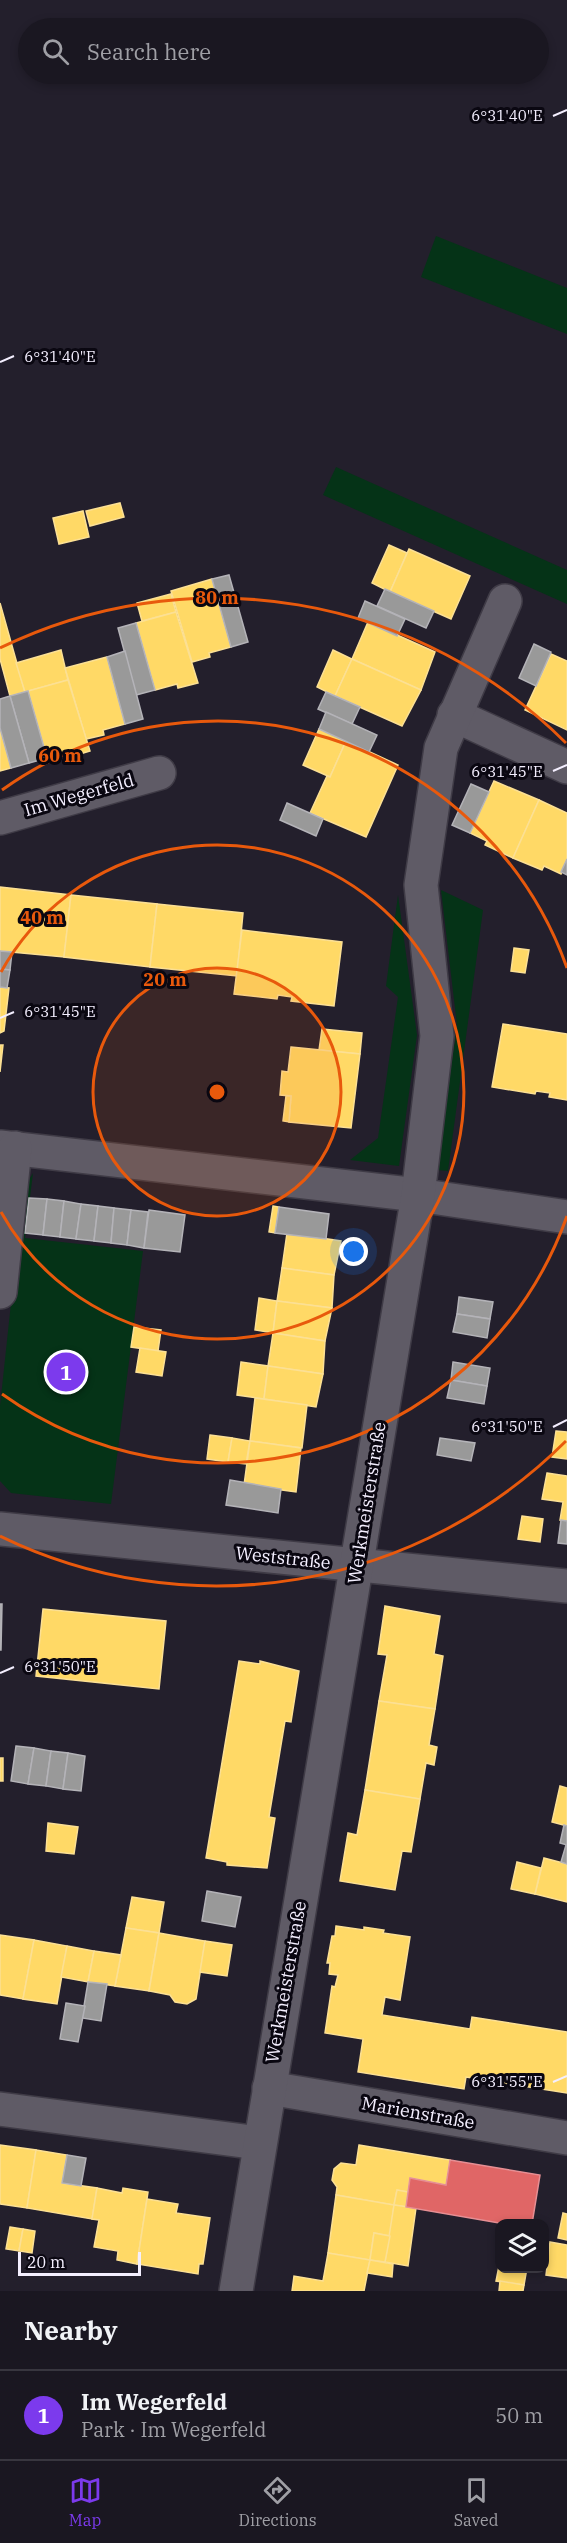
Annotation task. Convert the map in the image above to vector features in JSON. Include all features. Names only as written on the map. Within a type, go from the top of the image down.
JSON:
[{"type":"street","name":"Werkmeisterstraße","points":[[236,2291],[258,2143],[418,1195],[437,1036],[421,885],[441,748],[505,601]]},
{"type":"street","points":[[454,715],[567,767]]},
{"type":"street","name":"Im Wegerfeld","points":[[0,818],[159,772]]},
{"type":"street","points":[[0,1292],[8,1147],[418,1195],[567,1217]]},
{"type":"street","name":"Weststraße","points":[[0,1529],[567,1586]]},
{"type":"street","name":"Marienstraße","points":[[269,2088],[567,2138]]},
{"type":"street","points":[[0,2109],[258,2143]]},
{"type":"green space","points":[[436,236],[567,288],[567,334],[421,277]]},
{"type":"green space","points":[[336,467],[567,570],[567,604],[323,495]]},
{"type":"green space","points":[[441,890],[483,910],[448,1171],[437,1170],[457,1025]]},
{"type":"green space","points":[[398,895],[417,1035],[399,1166],[350,1160],[378,1138],[398,997],[386,986]]},
{"type":"green space","points":[[33,1173],[25,1238],[143,1251],[111,1504],[11,1493],[0,1481],[0,1406],[23,1191]]},
{"type":"building: Homes","points":[[120,503],[124,517],[90,526],[86,511]]},
{"type":"building: Homes","points":[[83,511],[89,537],[59,544],[53,518]]},
{"type":"building: Homes","points":[[389,545],[407,553],[390,592],[372,583]]},
{"type":"building: Homes","points":[[409,549],[470,576],[451,619],[390,592]]},
{"type":"building: Homes","points":[[212,579],[231,647],[209,653],[210,657],[192,662],[171,591]]},
{"type":"building: Homes","points":[[171,594],[176,612],[142,621],[137,603]]},
{"type":"building: Homes","points":[[0,603],[25,692],[10,696],[0,659]]},
{"type":"building: Homes","points":[[176,612],[198,683],[178,688],[177,684],[155,690],[136,623]]},
{"type":"building: Homes","points":[[368,622],[435,652],[421,690],[352,659]]},
{"type":"building: Homes","points":[[61,650],[68,680],[25,692],[16,663]]},
{"type":"building: Homes","points":[[333,650],[352,659],[335,696],[317,687]]},
{"type":"building: Homes","points":[[551,654],[567,661],[567,730],[525,710]]},
{"type":"building: Homes","points":[[107,657],[125,724],[103,730],[104,735],[86,739],[65,668]]},
{"type":"building: Homes","points":[[352,659],[421,690],[402,726],[335,696]]},
{"type":"building: Homes","points":[[68,680],[90,751],[70,757],[69,752],[47,758],[28,691]]},
{"type":"building: Homes","points":[[0,728],[11,768],[0,771]]},
{"type":"building: Homes","points":[[319,729],[346,741],[330,777],[303,765]]},
{"type":"building: Homes","points":[[346,741],[398,765],[366,837],[310,813]]},
{"type":"building: Homes","points":[[494,781],[539,800],[513,858],[485,845],[487,841],[470,833]]},
{"type":"building: Homes","points":[[539,800],[567,813],[567,859],[561,874],[544,866],[542,870],[513,858]]},
{"type":"building: Homes","points":[[0,887],[71,895],[64,957],[0,951]]},
{"type":"building: Homes","points":[[71,895],[157,904],[150,967],[64,957]]},
{"type":"building: Homes","points":[[157,904],[243,913],[237,976],[150,967]]},
{"type":"building: Homes","points":[[242,930],[342,942],[334,1006],[291,1001],[292,997],[278,995],[277,999],[234,994]]},
{"type":"building: Homes","points":[[514,948],[529,950],[525,973],[511,971]]},
{"type":"building: Homes","points":[[0,987],[9,988],[4,1031],[0,1033]]},
{"type":"building: Homes","points":[[503,1024],[567,1034],[567,1100],[549,1097],[550,1093],[536,1091],[535,1094],[492,1087]]},
{"type":"building: Homes","points":[[322,1029],[362,1033],[360,1054],[319,1050]]},
{"type":"building: Homes","points":[[0,1045],[3,1045],[0,1072]]},
{"type":"building: Homes","points":[[291,1047],[360,1054],[351,1128],[289,1122],[291,1096],[280,1095],[282,1071],[288,1072]]},
{"type":"building: Homes","points":[[286,1096],[291,1096],[289,1122],[283,1121]]},
{"type":"building: Homes","points":[[273,1206],[279,1207],[275,1233],[269,1232]]},
{"type":"building: Homes","points":[[287,1233],[341,1241],[334,1275],[282,1268]]},
{"type":"building: Homes","points":[[282,1268],[334,1275],[332,1308],[277,1301]]},
{"type":"building: Homes","points":[[259,1298],[277,1301],[273,1333],[255,1330]]},
{"type":"building: Homes","points":[[277,1301],[332,1308],[325,1341],[273,1333]]},
{"type":"building: Homes","points":[[134,1327],[161,1330],[158,1351],[131,1347]]},
{"type":"building: Homes","points":[[273,1333],[325,1341],[323,1374],[268,1366]]},
{"type":"building: Homes","points":[[140,1348],[166,1352],[162,1376],[136,1372]]},
{"type":"building: Homes","points":[[241,1362],[268,1366],[264,1399],[237,1395]]},
{"type":"building: Homes","points":[[268,1366],[323,1374],[316,1407],[264,1399]]},
{"type":"building: Homes","points":[[255,1398],[307,1405],[302,1448],[250,1441]]},
{"type":"building: Homes","points":[[556,1431],[567,1432],[567,1459],[552,1457]]},
{"type":"building: Homes","points":[[210,1435],[232,1438],[228,1462],[207,1459]]},
{"type":"building: Homes","points":[[232,1438],[250,1441],[246,1464],[228,1462]]},
{"type":"building: Homes","points":[[250,1441],[301,1448],[296,1492],[244,1485]]},
{"type":"building: Homes","points":[[547,1473],[567,1476],[567,1521],[560,1520],[563,1502],[542,1499]]},
{"type":"building: Homes","points":[[522,1516],[543,1519],[540,1542],[518,1539]]},
{"type":"building: Homes","points":[[385,1606],[440,1616],[434,1654],[443,1656],[435,1709],[379,1701],[387,1655],[378,1654]]},
{"type":"building: Homes","points":[[43,1609],[166,1621],[159,1689],[36,1676]]},
{"type":"building: Homes","points":[[239,1661],[260,1664],[260,1661],[299,1671],[291,1722],[285,1721],[269,1817],[275,1818],[267,1868],[227,1865],[227,1862],[206,1858]]},
{"type":"building: Homes","points":[[379,1701],[435,1709],[429,1745],[437,1747],[434,1765],[426,1763],[420,1799],[365,1790]]},
{"type":"building: Homes","points":[[0,1758],[3,1758],[3,1781],[0,1781]]},
{"type":"building: Homes","points":[[560,1786],[567,1788],[567,1826],[552,1822]]},
{"type":"building: Homes","points":[[365,1790],[420,1799],[411,1852],[402,1851],[395,1890],[340,1881],[348,1833],[357,1835]]},
{"type":"building: Homes","points":[[48,1823],[78,1827],[74,1854],[46,1851]]},
{"type":"building: Homes","points":[[544,1858],[567,1864],[567,1902],[535,1894]]},
{"type":"building: Homes","points":[[517,1862],[541,1868],[535,1894],[511,1889]]},
{"type":"building: Homes","points":[[132,1897],[164,1902],[159,1933],[126,1928]]},
{"type":"building: Homes","points":[[336,1926],[364,1930],[364,1927],[384,1930],[383,1933],[410,1937],[400,2000],[385,1997],[382,2015],[470,2029],[472,2017],[567,2032],[567,2093],[466,2077],[464,2089],[358,2072],[363,2039],[325,2033],[332,1986],[335,1987],[338,1975],[329,1974],[330,1963],[327,1963]]},
{"type":"building: Homes","points":[[126,1928],[159,1933],[149,1991],[115,1986]]},
{"type":"building: Homes","points":[[159,1933],[205,1941],[196,1999],[187,2004],[175,2002],[170,1995],[149,1991]]},
{"type":"building: Homes","points":[[0,1935],[34,1940],[23,1999],[0,1995]]},
{"type":"building: Homes","points":[[34,1940],[67,1946],[57,2004],[23,1999]]},
{"type":"building: Homes","points":[[205,1941],[232,1945],[227,1976],[200,1972]]},
{"type":"building: Homes","points":[[67,1946],[94,1951],[88,1982],[61,1977]]},
{"type":"building: Homes","points":[[94,1951],[121,1955],[115,1986],[88,1982]]},
{"type":"building: Homes","points":[[0,2145],[36,2150],[27,2208],[0,2204]]},
{"type":"building: Homes","points":[[359,2145],[450,2160],[446,2185],[410,2178],[408,2192],[397,2190],[394,2205],[336,2195],[337,2187],[332,2180],[334,2169],[341,2163],[356,2165]]},
{"type":"building: Homes","points":[[36,2150],[67,2155],[62,2183],[97,2188],[92,2219],[27,2208]]},
{"type":"building: Homes","points":[[97,2188],[122,2193],[123,2188],[148,2192],[137,2264],[117,2260],[118,2251],[94,2247],[99,2220],[92,2219]]},
{"type":"building: Homes","points":[[397,2190],[408,2192],[406,2207],[394,2205]]},
{"type":"building: Homes","points":[[336,2195],[394,2205],[390,2236],[374,2233],[370,2260],[328,2253]]},
{"type":"building: Homes","points":[[147,2199],[178,2204],[176,2213],[210,2218],[203,2264],[199,2264],[198,2274],[137,2264]]},
{"type":"building: Homes","points":[[394,2205],[416,2208],[408,2266],[385,2262]]},
{"type":"building: Homes","points":[[563,2213],[567,2214],[567,2240],[558,2238]]},
{"type":"building: Homes","points":[[10,2227],[23,2229],[19,2251],[6,2249]]},
{"type":"building: Homes","points":[[23,2229],[35,2231],[32,2253],[19,2251]]},
{"type":"building: Homes","points":[[374,2233],[390,2236],[385,2262],[370,2260]]},
{"type":"building: Homes","points":[[550,2242],[567,2245],[567,2278],[546,2275],[549,2273]]},
{"type":"building: Homes","points":[[328,2253],[370,2260],[364,2291],[292,2291],[294,2276],[323,2281]]},
{"type":"building: Homes","points":[[370,2260],[393,2264],[392,2277],[367,2273]]},
{"type":"building: Homes","points":[[498,2273],[526,2273],[524,2285],[496,2281]]},
{"type":"building: Homes","points":[[500,2281],[524,2285],[523,2291],[499,2291]]},
{"type":"building: Shops","points":[[450,2160],[540,2175],[533,2219],[495,2219],[495,2222],[406,2207],[410,2178],[446,2185]]},
{"type":"building: Industry","points":[[229,575],[248,642],[231,647],[212,579]]},
{"type":"building: Industry","points":[[385,589],[434,611],[426,628],[377,606]]},
{"type":"building: Industry","points":[[365,601],[405,619],[397,636],[358,618]]},
{"type":"building: Industry","points":[[136,623],[155,690],[136,695],[118,628]]},
{"type":"building: Industry","points":[[534,644],[551,652],[536,686],[519,678]]},
{"type":"building: Industry","points":[[125,651],[143,719],[125,724],[107,657]]},
{"type":"building: Industry","points":[[28,691],[47,758],[29,763],[10,696]]},
{"type":"building: Industry","points":[[326,692],[360,707],[352,724],[318,709]]},
{"type":"building: Industry","points":[[10,696],[29,763],[11,768],[0,728],[0,699]]},
{"type":"building: Industry","points":[[326,712],[377,735],[369,752],[319,729]]},
{"type":"building: Industry","points":[[471,784],[489,792],[470,833],[452,825]]},
{"type":"building: Industry","points":[[287,803],[323,819],[316,836],[280,820]]},
{"type":"building: Industry","points":[[567,859],[567,875],[561,872]]},
{"type":"building: Industry","points":[[0,951],[12,952],[10,970],[0,969]]},
{"type":"building: Industry","points":[[0,969],[10,970],[7,988],[0,987]]},
{"type":"building: Industry","points":[[29,1198],[47,1199],[43,1235],[25,1233]]},
{"type":"building: Industry","points":[[47,1199],[64,1201],[60,1237],[43,1235]]},
{"type":"building: Industry","points":[[64,1201],[81,1204],[76,1239],[60,1237]]},
{"type":"building: Industry","points":[[81,1204],[98,1206],[94,1241],[76,1239]]},
{"type":"building: Industry","points":[[98,1206],[114,1208],[111,1243],[94,1241]]},
{"type":"building: Industry","points":[[279,1207],[329,1214],[326,1239],[275,1233]]},
{"type":"building: Industry","points":[[114,1208],[131,1210],[127,1245],[111,1243]]},
{"type":"building: Industry","points":[[131,1210],[148,1212],[144,1248],[127,1245]]},
{"type":"building: Industry","points":[[149,1210],[185,1215],[180,1252],[144,1248]]},
{"type":"building: Industry","points":[[459,1297],[493,1302],[490,1319],[457,1314]]},
{"type":"building: Industry","points":[[457,1314],[490,1319],[487,1338],[453,1332]]},
{"type":"building: Industry","points":[[453,1362],[490,1368],[487,1386],[451,1380]]},
{"type":"building: Industry","points":[[451,1380],[487,1386],[484,1404],[447,1398]]},
{"type":"building: Industry","points":[[440,1438],[475,1443],[471,1461],[437,1455]]},
{"type":"building: Industry","points":[[230,1480],[281,1489],[278,1513],[226,1505]]},
{"type":"building: Industry","points":[[561,1520],[567,1521],[567,1544],[558,1543]]},
{"type":"building: Industry","points":[[0,1604],[2,1604],[1,1650],[0,1650]]},
{"type":"building: Industry","points":[[16,1746],[34,1748],[28,1784],[11,1781]]},
{"type":"building: Industry","points":[[34,1748],[51,1751],[46,1786],[28,1784]]},
{"type":"building: Industry","points":[[51,1751],[68,1753],[63,1789],[46,1786]]},
{"type":"building: Industry","points":[[68,1753],[85,1756],[81,1791],[63,1789]]},
{"type":"building: Industry","points":[[564,1825],[567,1826],[567,1845],[560,1843]]},
{"type":"building: Industry","points":[[567,1845],[567,1864],[561,1862]]},
{"type":"building: Industry","points":[[207,1891],[241,1897],[235,1927],[202,1921]]},
{"type":"building: Industry","points":[[88,1982],[107,1984],[101,2021],[82,2018]]},
{"type":"building: Industry","points":[[66,2003],[85,2006],[78,2042],[60,2039]]},
{"type":"building: Industry","points":[[67,2155],[86,2158],[81,2186],[62,2183]]},
{"type":"place","name":"Im Wegerfeld","points":[[66,1372]]}]
